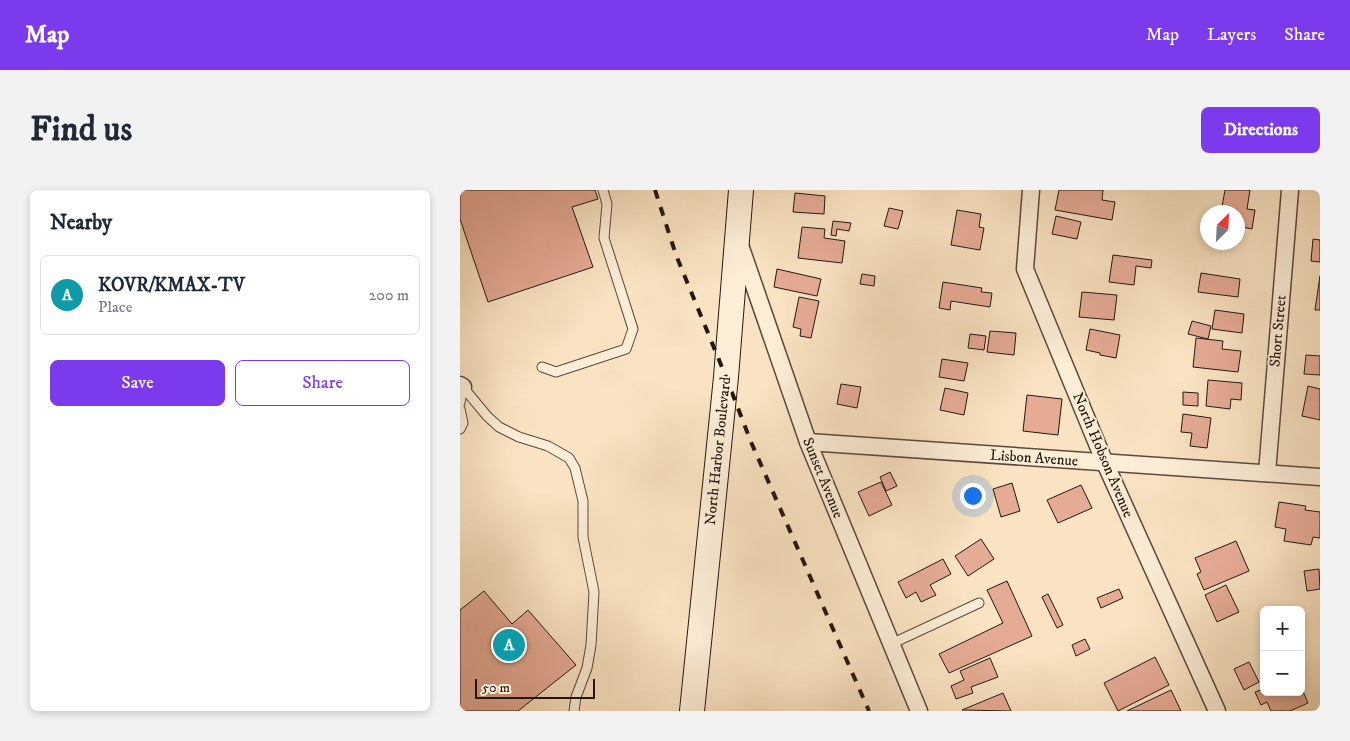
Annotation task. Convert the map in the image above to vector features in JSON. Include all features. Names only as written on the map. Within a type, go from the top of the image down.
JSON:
[{"type":"main road","name":"North Harbor Boulevard","points":[[692,711],[726,376],[742,190]]},
{"type":"street","name":"North Hobson Avenue","points":[[1031,190],[1025,269],[1105,463],[1217,711]]},
{"type":"street","name":"Short Street","points":[[1267,473],[1290,190]]},
{"type":"street","name":"Sunset Avenue","points":[[738,241],[808,442],[919,711]]},
{"type":"street","name":"Lisbon Avenue","points":[[808,442],[1320,477]]},
{"type":"lane","points":[[542,367],[556,372],[626,349],[633,329],[604,238],[607,204],[603,190]]},
{"type":"lane","points":[[461,392],[499,427],[519,437],[548,446],[569,458],[575,468],[583,501],[583,537],[594,592],[592,645],[587,668],[576,697],[574,711]]},
{"type":"lane","points":[[460,410],[463,423],[460,429]]},
{"type":"lane","points":[[892,644],[980,603]]},
{"type":"building","points":[[460,190],[595,190],[598,199],[572,207],[593,267],[488,302],[460,219]]},
{"type":"building","points":[[1059,190],[1103,190],[1102,200],[1115,202],[1112,220],[1055,210]]},
{"type":"building","points":[[1225,190],[1250,190],[1247,209],[1255,210],[1252,229],[1245,228],[1245,205],[1222,205]]},
{"type":"building","points":[[795,193],[825,196],[824,214],[793,212]]},
{"type":"building","points":[[889,208],[903,211],[898,229],[884,226]]},
{"type":"building","points":[[957,210],[981,214],[979,227],[984,228],[980,250],[951,245]]},
{"type":"building","points":[[1056,216],[1081,222],[1077,239],[1052,234]]},
{"type":"building","points":[[833,221],[851,223],[849,231],[837,229],[836,236],[831,235]]},
{"type":"building","points":[[802,227],[825,229],[824,238],[845,241],[842,263],[798,258]]},
{"type":"building","points":[[1313,239],[1320,240],[1320,262],[1311,261]]},
{"type":"building","points":[[1113,255],[1152,260],[1151,268],[1136,266],[1134,285],[1109,282]]},
{"type":"building","points":[[777,269],[821,279],[817,296],[774,287]]},
{"type":"building","points":[[1201,273],[1240,279],[1238,297],[1198,292]]},
{"type":"building","points":[[862,274],[875,276],[874,286],[860,284]]},
{"type":"building","points":[[1320,276],[1320,310],[1315,310]]},
{"type":"building","points":[[943,282],[982,288],[981,292],[992,293],[990,307],[951,301],[950,310],[939,308]]},
{"type":"building","points":[[1082,292],[1117,295],[1114,320],[1079,317]]},
{"type":"building","points":[[799,297],[819,301],[811,338],[800,336],[801,329],[793,327]]},
{"type":"building","points":[[1215,310],[1244,314],[1242,333],[1212,329]]},
{"type":"building","points":[[1192,321],[1211,326],[1208,339],[1188,334]]},
{"type":"building","points":[[1090,329],[1120,335],[1116,358],[1086,350]]},
{"type":"building","points":[[990,331],[1016,333],[1014,355],[987,352]]},
{"type":"building","points":[[970,334],[986,336],[984,350],[968,348]]},
{"type":"building","points":[[1196,338],[1223,341],[1222,349],[1241,351],[1238,372],[1193,367]]},
{"type":"building","points":[[1306,355],[1320,356],[1320,375],[1304,374]]},
{"type":"building","points":[[942,359],[968,363],[964,381],[939,377]]},
{"type":"building","points":[[1208,380],[1242,383],[1241,400],[1231,399],[1230,409],[1206,406]]},
{"type":"building","points":[[841,384],[861,387],[857,408],[837,404]]},
{"type":"building","points":[[1308,386],[1320,389],[1320,420],[1302,416]]},
{"type":"building","points":[[945,388],[968,393],[964,415],[940,410]]},
{"type":"building","points":[[1183,392],[1198,393],[1198,406],[1183,405]]},
{"type":"building","points":[[1027,395],[1062,399],[1058,435],[1023,431]]},
{"type":"building","points":[[1183,414],[1211,418],[1207,448],[1190,446],[1192,433],[1181,432]]},
{"type":"building","points":[[890,472],[897,486],[886,491],[880,477]]},
{"type":"building","points":[[881,482],[892,505],[869,516],[858,492]]},
{"type":"building","points":[[1012,483],[1020,511],[1001,517],[993,489]]},
{"type":"building","points":[[1081,485],[1092,508],[1058,523],[1047,500]]},
{"type":"building","points":[[1279,502],[1306,506],[1305,510],[1320,512],[1320,538],[1313,537],[1311,545],[1284,541],[1286,529],[1275,527]]},
{"type":"building","points":[[981,539],[994,559],[968,576],[955,556]]},
{"type":"building","points":[[1236,541],[1249,571],[1204,590],[1197,574],[1201,572],[1195,558]]},
{"type":"building","points":[[943,559],[951,574],[930,585],[936,595],[921,602],[916,592],[906,598],[898,582]]},
{"type":"building","points":[[1319,569],[1320,589],[1307,591],[1304,571]]},
{"type":"building","points":[[1007,581],[1032,636],[949,673],[939,654],[1003,623],[987,590]]},
{"type":"building","points":[[1226,585],[1239,612],[1217,622],[1205,595]]},
{"type":"building","points":[[1119,589],[1123,598],[1101,608],[1097,598]]},
{"type":"building","points":[[484,591],[512,624],[528,610],[576,665],[518,711],[460,711],[460,610]]},
{"type":"building","points":[[1048,594],[1063,625],[1057,628],[1042,597]]},
{"type":"building","points":[[1085,639],[1090,649],[1076,656],[1072,645]]},
{"type":"building","points":[[1155,657],[1169,685],[1118,711],[1104,683]]},
{"type":"building","points":[[990,658],[998,677],[971,687],[973,693],[956,699],[951,686],[964,680],[960,671]]},
{"type":"building","points":[[1249,662],[1259,682],[1244,690],[1234,669]]},
{"type":"building","points":[[1171,690],[1181,711],[1127,711]]},
{"type":"building","points":[[1260,690],[1260,696],[1305,696],[1308,703],[1290,711],[1271,711],[1267,702],[1261,705],[1255,692]]},
{"type":"building","points":[[1003,693],[1011,711],[962,710]]},
{"type":"railway","points":[[655,190],[676,255],[751,442],[869,711]]},
{"type":"place","name":"KOVR/KMAX-TV","points":[[509,645]]}]
